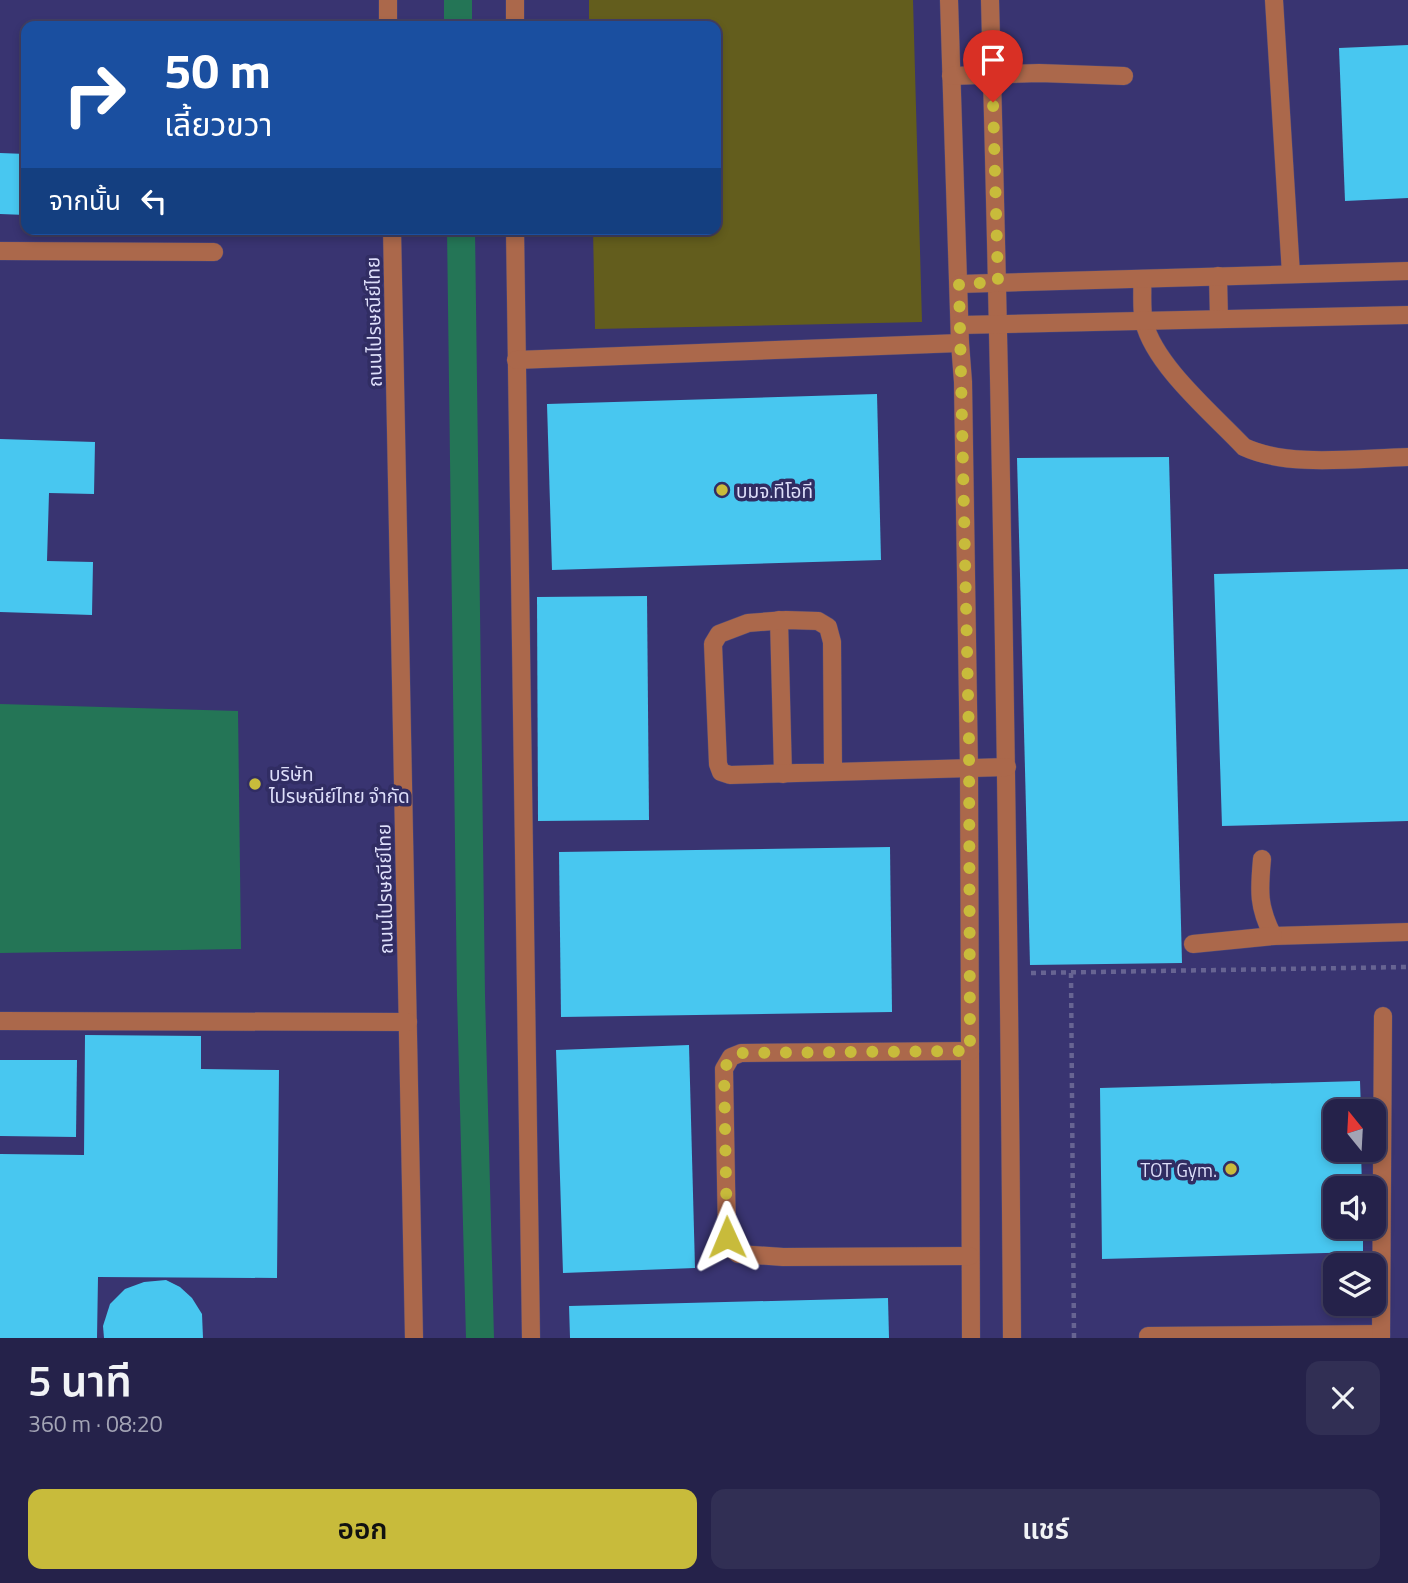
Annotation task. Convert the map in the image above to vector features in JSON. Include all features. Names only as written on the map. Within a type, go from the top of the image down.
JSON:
[{"type":"street","points":[[388,0],[388,21]]},
{"type":"street","points":[[515,0],[515,21]]},
{"type":"street","points":[[949,0],[963,396],[969,768],[971,1338]]},
{"type":"street","points":[[990,0],[1000,325],[1012,1338]]},
{"type":"street","points":[[1274,0],[1291,274]]},
{"type":"street","points":[[951,76],[1039,73],[1124,76]]},
{"type":"street","name":"ถนนไปรษณีย์ไทย","points":[[392,235],[414,1338]]},
{"type":"street","points":[[515,235],[531,1338]]},
{"type":"street","points":[[0,251],[214,252]]},
{"type":"street","points":[[959,284],[1408,271]]},
{"type":"street","points":[[1218,276],[1219,320]]},
{"type":"street","points":[[1142,279],[1144,321],[1157,352],[1244,447],[1259,454],[1282,459],[1408,457]]},
{"type":"street","points":[[516,360],[960,334],[1000,325],[1408,315]]},
{"type":"street","points":[[833,772],[832,642],[828,627],[818,621],[779,620],[748,623],[719,634],[713,644],[719,764],[722,772],[730,775],[1007,767]]},
{"type":"street","points":[[779,620],[783,774]]},
{"type":"street","points":[[1262,859],[1259,897],[1263,917],[1273,936]]},
{"type":"street","points":[[1193,944],[1273,936],[1408,932]]},
{"type":"street","points":[[1148,1336],[1381,1336],[1382,1016]]},
{"type":"street","points":[[0,1021],[408,1022]]},
{"type":"street","points":[[970,1051],[741,1053],[731,1057],[724,1069],[727,1237],[731,1248],[738,1254],[783,1257],[970,1256]]},
{"type":"path","points":[[1031,973],[1408,967]]},
{"type":"path","points":[[1071,973],[1074,1338]]},
{"type":"shaded area","points":[[0,0],[1408,0],[1408,1338],[0,1338]]},
{"type":"shaded area","points":[[589,0],[913,0],[922,322],[595,329],[593,235],[721,235],[721,21],[589,21]]},
{"type":"shaded area","points":[[0,704],[238,711],[241,949],[0,953]]},
{"type":"building","points":[[1408,45],[1408,198],[1345,201],[1339,48]]},
{"type":"building","points":[[0,153],[21,154],[21,215],[0,214]]},
{"type":"building","points":[[877,394],[881,560],[552,570],[547,404]]},
{"type":"building","points":[[0,439],[95,442],[94,494],[49,493],[47,561],[93,562],[92,615],[0,612]]},
{"type":"building","points":[[1169,457],[1182,963],[1030,965],[1017,458]]},
{"type":"building","points":[[1408,569],[1408,821],[1222,826],[1214,574]]},
{"type":"building","points":[[647,596],[649,820],[538,821],[537,597]]},
{"type":"building","points":[[890,847],[892,1012],[561,1017],[559,852]]},
{"type":"building","points":[[85,1035],[201,1036],[201,1069],[279,1070],[277,1278],[98,1277],[97,1338],[0,1338],[0,1154],[84,1155]]},
{"type":"building","points":[[689,1045],[695,1268],[563,1273],[556,1050]]},
{"type":"building","points":[[0,1060],[77,1060],[76,1137],[0,1136]]},
{"type":"building","name":"TOT Gym.","points":[[1360,1081],[1361,1099],[1323,1099],[1323,1162],[1361,1162],[1362,1176],[1323,1176],[1323,1239],[1363,1239],[1363,1252],[1102,1259],[1100,1088]]},
{"type":"building","points":[[166,1280],[180,1287],[192,1298],[202,1314],[203,1338],[104,1338],[103,1326],[110,1304],[125,1289],[144,1282]]},
{"type":"building","points":[[888,1298],[889,1338],[570,1338],[569,1306]]},
{"type":"waterway","points":[[458,0],[458,21]]},
{"type":"waterway","points":[[461,235],[471,995],[480,1338]]},
{"type":"place","name":"บมจ.ทีโอที","points":[[722,490]]},
{"type":"place","name":"บริษัท ไปรษณีย์ไทย จำกัด","points":[[255,784]]},
{"type":"place","name":"TOT Gym.","points":[[1231,1169]]},
{"type":"route","points":[[727,1237],[724,1069],[731,1057],[741,1053],[970,1051],[969,740],[959,284],[998,282],[993,102]]}]
